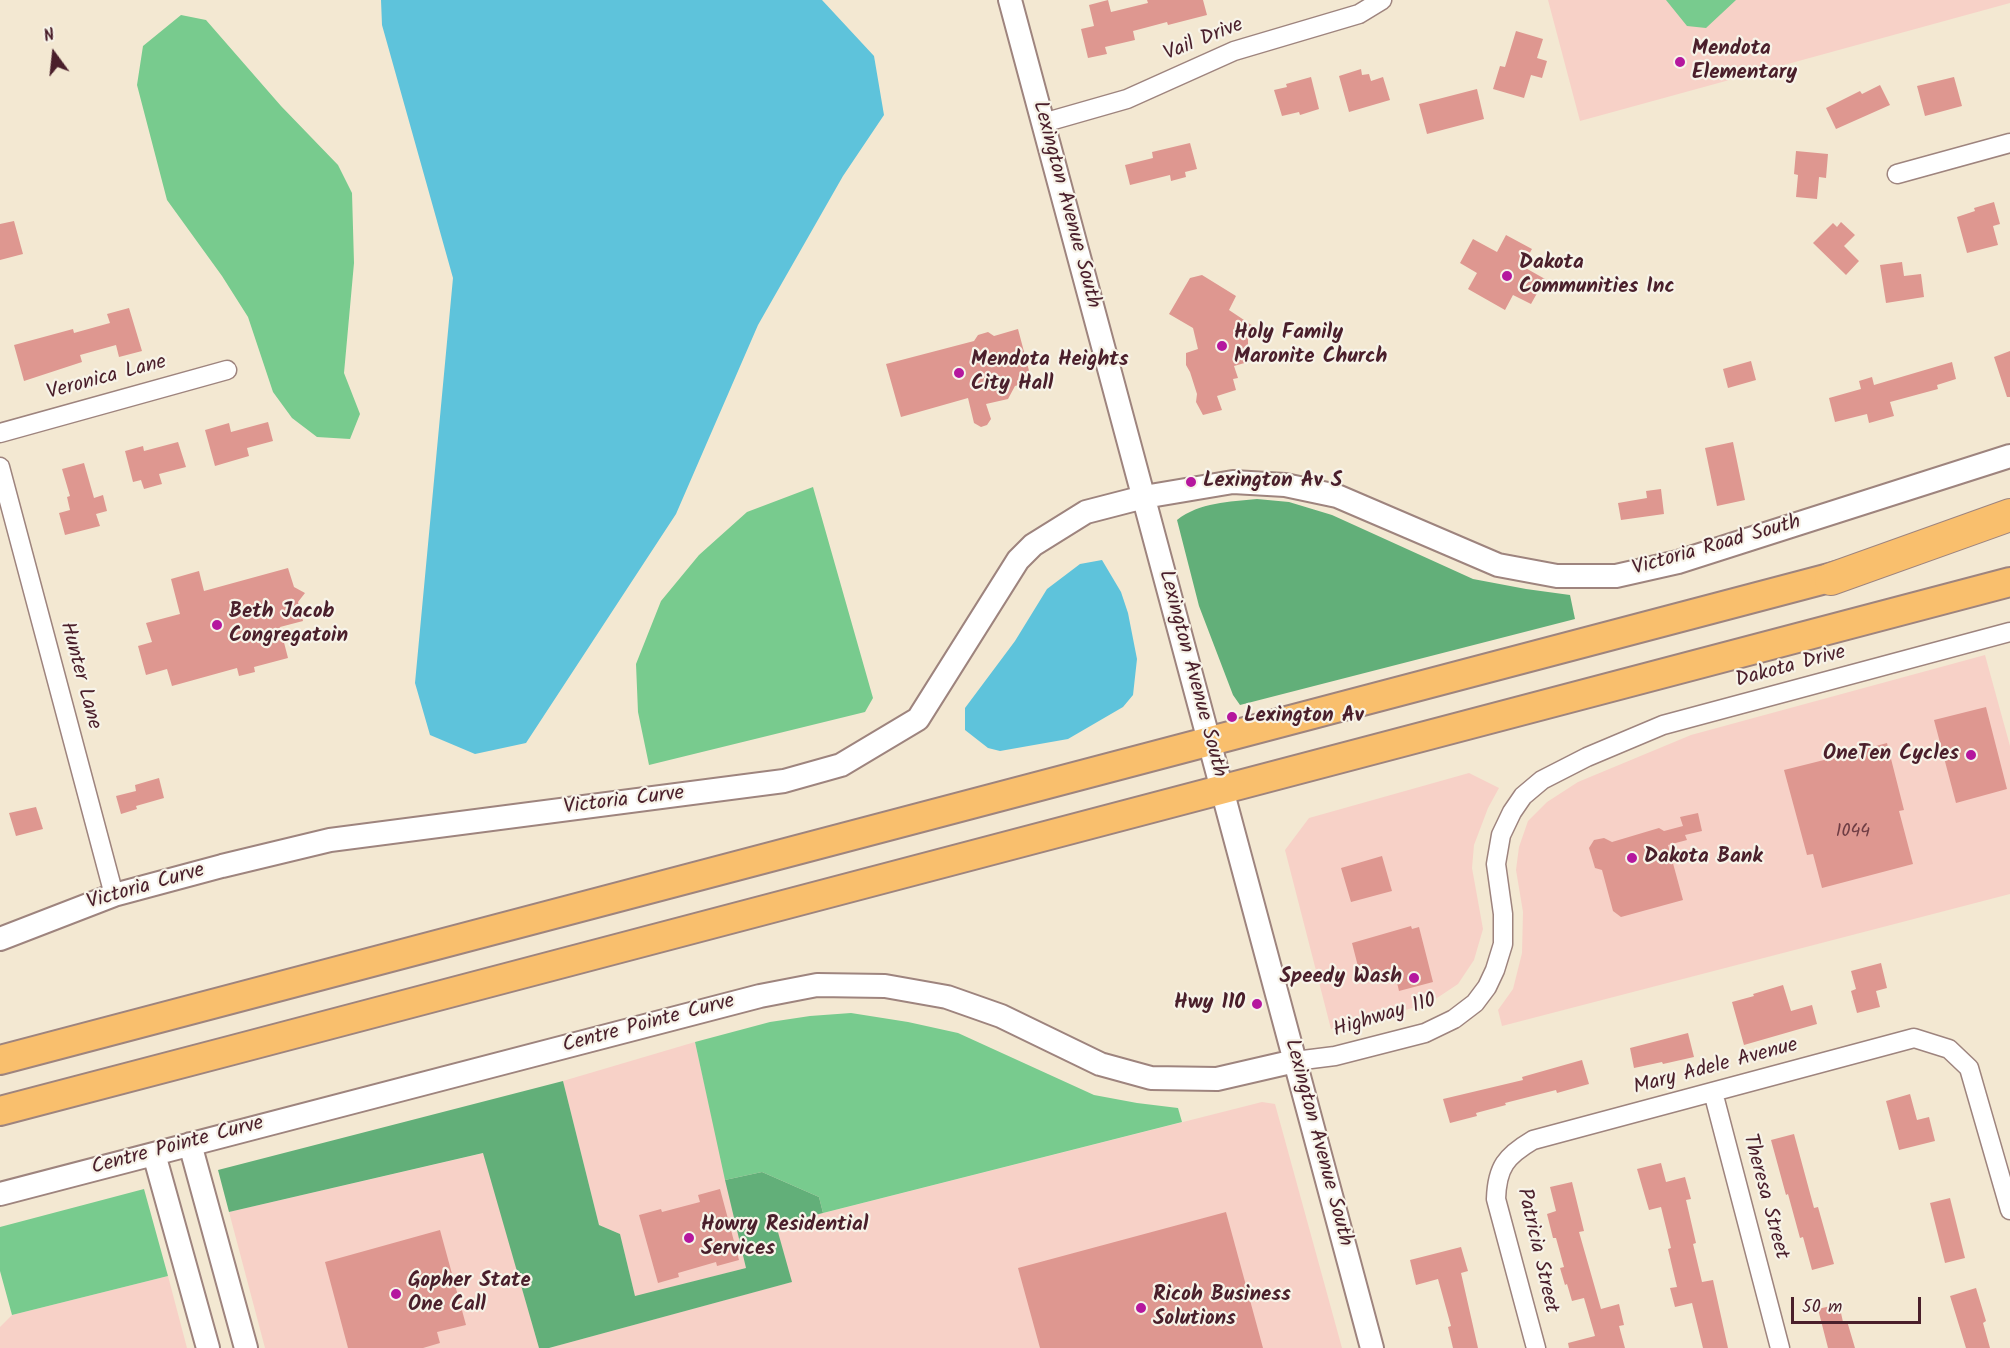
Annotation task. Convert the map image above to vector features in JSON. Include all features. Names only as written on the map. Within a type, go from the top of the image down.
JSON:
[{"type":"highway","points":[[1832,579],[2010,515]]},
{"type":"highway","points":[[0,1060],[1832,579],[2010,526]]},
{"type":"highway","points":[[0,1111],[1578,699],[2010,582]]},
{"type":"street","name":"Lexington Avenue South","points":[[1010,0],[1372,1348]]},
{"type":"street","name":"Vail Drive","points":[[1043,123],[1127,99],[1234,51],[1359,14],[1382,0]]},
{"type":"street","points":[[1897,174],[2010,143]]},
{"type":"street","name":"Veronica Lane","points":[[0,433],[227,370]]},
{"type":"street","name":"Victoria Road South","points":[[1144,497],[1233,482],[1285,485],[1337,496],[1498,565],[1557,576],[1616,576],[1678,562],[2010,456]]},
{"type":"street","name":"Hunter Lane","points":[[0,468],[114,895]]},
{"type":"street","name":"Victoria Curve","points":[[0,939],[114,895],[330,840],[784,781],[841,765],[918,719],[1018,560],[1033,545],[1086,512],[1144,497]]},
{"type":"street","name":"Dakota Drive","points":[[1587,757],[1663,725],[2010,632]]},
{"type":"street","name":"Highway 110","points":[[1295,1061],[1335,1056],[1425,1033],[1454,1019],[1475,1003],[1487,987],[1503,944],[1503,914],[1496,864],[1501,835],[1523,796],[1542,780],[1587,757]]},
{"type":"street","name":"Centre Pointe Curve","points":[[0,1194],[760,996],[818,985],[885,986],[947,997],[1001,1016],[1100,1064],[1151,1078],[1217,1079],[1295,1061]]},
{"type":"street","name":"Mary Adele Avenue","points":[[1503,1165],[1514,1152],[1533,1140],[1914,1038],[1949,1048],[1969,1068],[2010,1210]]},
{"type":"street","name":"Theresa Street","points":[[1713,1092],[1780,1348]]},
{"type":"street","points":[[190,1144],[246,1348]]},
{"type":"street","points":[[154,1154],[208,1348]]},
{"type":"street","name":"Patricia Street","points":[[1503,1165],[1497,1182],[1496,1199],[1536,1348]]},
{"type":"shaded area","name":"Mendota Elementary","points":[[1548,0],[2010,0],[2010,3],[1580,121]]},
{"type":"shaded area","points":[[1985,655],[2010,746],[2010,894],[1502,1026],[1498,1010],[1513,989],[1522,953],[1523,912],[1516,870],[1519,847],[1528,821],[1547,802],[1578,782],[1691,735]]},
{"type":"shaded area","points":[[1469,773],[1499,788],[1488,808],[1474,845],[1472,868],[1483,929],[1474,960],[1458,984],[1428,1004],[1331,1029],[1285,850],[1309,818]]},
{"type":"shaded area","points":[[695,1042],[746,1268],[635,1297],[620,1234],[599,1225],[563,1081]]},
{"type":"shaded area","points":[[1262,1102],[1275,1104],[1342,1348],[549,1348],[791,1282],[776,1225]]},
{"type":"shaded area","points":[[484,1153],[539,1348],[265,1348],[229,1212]]},
{"type":"shaded area","points":[[168,1276],[187,1348],[0,1348],[0,1327],[12,1315]]},
{"type":"green space","points":[[1666,0],[1736,0],[1706,28],[1687,26]]},
{"type":"green space","points":[[181,15],[206,20],[281,106],[338,165],[352,193],[354,263],[344,373],[360,414],[350,439],[317,437],[292,418],[273,392],[248,317],[222,276],[167,200],[137,85],[143,46]]},
{"type":"green space","points":[[813,487],[873,698],[865,712],[649,765],[638,712],[636,664],[661,601],[699,555],[747,512]]},
{"type":"green space","points":[[1257,499],[1289,502],[1332,515],[1473,579],[1570,595],[1575,619],[1240,705],[1233,695],[1199,606],[1177,520],[1205,506]]},
{"type":"green space","points":[[851,1013],[958,1033],[1094,1095],[1178,1108],[1182,1122],[823,1213],[819,1197],[762,1172],[725,1180],[695,1042],[770,1022]]},
{"type":"green space","points":[[563,1081],[599,1225],[620,1234],[635,1296],[746,1268],[725,1180],[762,1172],[819,1197],[823,1213],[776,1225],[792,1282],[549,1348],[539,1348],[483,1153],[229,1212],[218,1170]]},
{"type":"green space","points":[[144,1189],[168,1276],[12,1315],[0,1271],[0,1227]]},
{"type":"water","points":[[381,0],[822,0],[874,56],[884,115],[843,176],[758,325],[676,514],[526,743],[475,754],[430,735],[415,683],[453,278],[382,25]]},
{"type":"water","points":[[1102,560],[1121,592],[1128,613],[1137,659],[1133,695],[1123,707],[1068,739],[1000,751],[988,748],[965,730],[965,708],[1015,641],[1047,589],[1080,564]]},
{"type":"building","points":[[1108,0],[1111,12],[1148,3],[1147,0],[1203,0],[1207,15],[1133,31],[1135,40],[1105,47],[1107,54],[1088,58],[1081,29],[1094,26],[1089,5]]},
{"type":"building","points":[[1516,31],[1543,39],[1537,58],[1547,61],[1542,78],[1531,75],[1524,98],[1493,89],[1500,66],[1505,67]]},
{"type":"building","points":[[1361,69],[1362,75],[1369,74],[1371,81],[1383,77],[1390,100],[1349,112],[1339,76]]},
{"type":"building","points":[[1311,77],[1319,109],[1300,115],[1299,112],[1282,116],[1274,90]]},
{"type":"building","points":[[1954,77],[1962,106],[1925,116],[1917,86]]},
{"type":"building","points":[[1880,85],[1890,105],[1836,129],[1826,108],[1860,91],[1862,94]]},
{"type":"building","points":[[1477,89],[1484,119],[1427,134],[1419,104]]},
{"type":"building","points":[[1190,143],[1197,169],[1185,172],[1186,177],[1171,181],[1170,175],[1130,185],[1125,165],[1153,158],[1152,152]]},
{"type":"building","points":[[1796,151],[1828,154],[1826,178],[1819,177],[1817,199],[1796,197],[1798,175],[1794,174]]},
{"type":"building","points":[[1994,202],[2000,224],[1993,226],[1998,245],[1967,253],[1957,217],[1975,211],[1974,208]]},
{"type":"building","points":[[14,221],[23,254],[0,260],[0,224]]},
{"type":"building","points":[[1841,222],[1855,235],[1844,246],[1859,261],[1846,275],[1813,243],[1833,223],[1837,227]]},
{"type":"building","name":"Dakota Communities Inc","points":[[1506,235],[1532,249],[1522,266],[1545,279],[1531,304],[1513,295],[1505,310],[1468,289],[1477,273],[1460,263],[1473,239],[1497,252]]},
{"type":"building","points":[[1902,262],[1904,276],[1921,274],[1924,297],[1886,303],[1880,265]]},
{"type":"building","name":"Holy Family Maronite Church","points":[[1202,275],[1236,296],[1229,310],[1262,332],[1248,336],[1248,362],[1234,366],[1238,378],[1233,379],[1236,390],[1217,396],[1222,410],[1203,415],[1196,402],[1197,394],[1186,365],[1186,353],[1198,349],[1193,328],[1169,314],[1190,278]]},
{"type":"building","points":[[129,308],[142,351],[119,357],[116,345],[80,355],[82,362],[24,381],[14,345],[73,329],[74,333],[110,323],[107,314]]},
{"type":"building","name":"Mendota Heights City Hall","points":[[1018,329],[1032,382],[1015,386],[1008,399],[986,404],[991,419],[987,425],[981,427],[974,423],[968,398],[901,417],[886,364],[974,341],[978,335],[988,332],[994,336]]},
{"type":"building","points":[[2010,351],[2010,397],[2007,397],[1994,357]]},
{"type":"building","points":[[1751,361],[1756,380],[1728,388],[1723,369]]},
{"type":"building","points":[[1952,362],[1956,379],[1937,385],[1938,389],[1890,402],[1894,416],[1869,423],[1867,414],[1835,422],[1829,398],[1861,389],[1859,381],[1872,377],[1874,385]]},
{"type":"building","points":[[268,422],[273,441],[247,448],[249,456],[215,466],[205,430],[229,423],[231,432]]},
{"type":"building","points":[[178,442],[186,467],[159,474],[162,484],[144,489],[141,480],[133,482],[125,451],[143,446],[144,451]]},
{"type":"building","points":[[1733,442],[1745,500],[1717,506],[1705,448]]},
{"type":"building","points":[[84,463],[94,498],[103,495],[107,511],[96,514],[100,526],[65,535],[59,513],[70,510],[67,497],[70,496],[62,469]]},
{"type":"building","points":[[1661,489],[1664,514],[1621,520],[1618,503],[1647,498],[1646,491]]},
{"type":"building","name":"Beth Jacob Congregatoin","points":[[288,568],[294,587],[305,593],[298,602],[303,621],[280,627],[288,658],[254,667],[255,672],[239,676],[237,668],[172,686],[167,669],[146,675],[138,646],[152,642],[146,623],[180,614],[171,579],[199,571],[204,591]]},
{"type":"building","name":"OneTen Cycles","points":[[1986,707],[2007,789],[1956,803],[1934,720]]},
{"type":"building","points":[[1887,743],[1904,810],[1899,811],[1913,864],[1822,888],[1813,854],[1807,855],[1784,770],[1824,760],[1824,757],[1846,751],[1847,754]]},
{"type":"building","points":[[159,778],[164,798],[136,806],[137,809],[121,814],[116,796],[136,791],[135,785]]},
{"type":"building","points":[[36,807],[43,829],[16,836],[9,813]]},
{"type":"building","name":"Dakota Bank","points":[[1698,813],[1702,831],[1685,835],[1687,840],[1668,845],[1683,900],[1621,917],[1613,911],[1602,870],[1595,868],[1589,848],[1594,840],[1604,838],[1612,842],[1659,828],[1664,831],[1683,826],[1680,817]]},
{"type":"building","points":[[1382,856],[1392,891],[1351,902],[1341,868]]},
{"type":"building","points":[[1411,926],[1412,929],[1419,927],[1433,982],[1399,991],[1395,974],[1362,982],[1352,943]]},
{"type":"building","points":[[1881,963],[1887,988],[1876,991],[1880,1007],[1857,1013],[1851,991],[1856,989],[1851,971]]},
{"type":"building","points":[[1783,985],[1791,1011],[1812,1005],[1817,1024],[1744,1045],[1732,1002]]},
{"type":"building","points":[[1688,1033],[1694,1057],[1634,1068],[1630,1048]]},
{"type":"building","points":[[1582,1060],[1589,1084],[1505,1103],[1506,1105],[1476,1113],[1477,1116],[1450,1123],[1443,1099],[1523,1080],[1522,1077]]},
{"type":"building","points":[[1910,1094],[1917,1120],[1929,1117],[1935,1141],[1899,1150],[1886,1101]]},
{"type":"building","points":[[1794,1134],[1814,1208],[1818,1207],[1834,1264],[1812,1270],[1803,1237],[1800,1238],[1788,1194],[1786,1195],[1771,1140]]},
{"type":"building","points":[[1661,1163],[1666,1182],[1685,1177],[1691,1199],[1686,1200],[1696,1243],[1693,1244],[1702,1282],[1713,1280],[1728,1348],[1703,1348],[1692,1303],[1675,1307],[1670,1288],[1677,1287],[1661,1207],[1649,1210],[1637,1169]]},
{"type":"building","points":[[1572,1182],[1584,1231],[1579,1232],[1601,1309],[1619,1304],[1624,1325],[1619,1326],[1625,1348],[1569,1348],[1568,1343],[1595,1336],[1584,1298],[1572,1301],[1567,1284],[1565,1285],[1560,1268],[1564,1267],[1547,1214],[1556,1211],[1550,1187]]},
{"type":"building","name":"Howry Residential Services","points":[[720,1189],[739,1260],[717,1266],[716,1262],[678,1273],[679,1277],[658,1283],[639,1215],[661,1209],[662,1212],[700,1202],[698,1195]]},
{"type":"building","points":[[1950,1198],[1965,1258],[1945,1263],[1930,1203]]},
{"type":"building","name":"Ricoh Business Solutions","points":[[1226,1212],[1263,1348],[1040,1348],[1018,1268]]},
{"type":"building","name":"Gopher State One Call","points":[[440,1230],[466,1325],[437,1332],[440,1343],[423,1348],[348,1348],[325,1262]]},
{"type":"building","points":[[1461,1247],[1468,1271],[1461,1273],[1478,1348],[1453,1348],[1448,1327],[1451,1326],[1438,1279],[1416,1285],[1410,1260]]},
{"type":"building","points":[[1976,1288],[1986,1321],[1983,1323],[1990,1348],[1966,1348],[1950,1296]]},
{"type":"building","points":[[1839,1304],[1843,1322],[1847,1321],[1855,1348],[1828,1348],[1818,1309]]},
{"type":"place","name":"Mendota Elementary","points":[[1680,62]]},
{"type":"place","name":"Dakota Communities Inc","points":[[1507,276]]},
{"type":"place","name":"Holy Family Maronite Church","points":[[1222,346]]},
{"type":"place","name":"Mendota Heights City Hall","points":[[959,373]]},
{"type":"place","name":"Lexington Av S","points":[[1191,482]]},
{"type":"place","name":"Beth Jacob Congregatoin","points":[[217,625]]},
{"type":"place","name":"Lexington Av","points":[[1232,717]]},
{"type":"place","name":"OneTen Cycles","points":[[1971,755]]},
{"type":"place","name":"Dakota Bank","points":[[1632,858]]},
{"type":"place","name":"Speedy Wash","points":[[1414,978]]},
{"type":"place","name":"Hwy 110","points":[[1257,1004]]},
{"type":"place","name":"Howry Residential Services","points":[[689,1238]]},
{"type":"place","name":"Gopher State One Call","points":[[396,1294]]},
{"type":"place","name":"Ricoh Business Solutions","points":[[1141,1308]]}]
